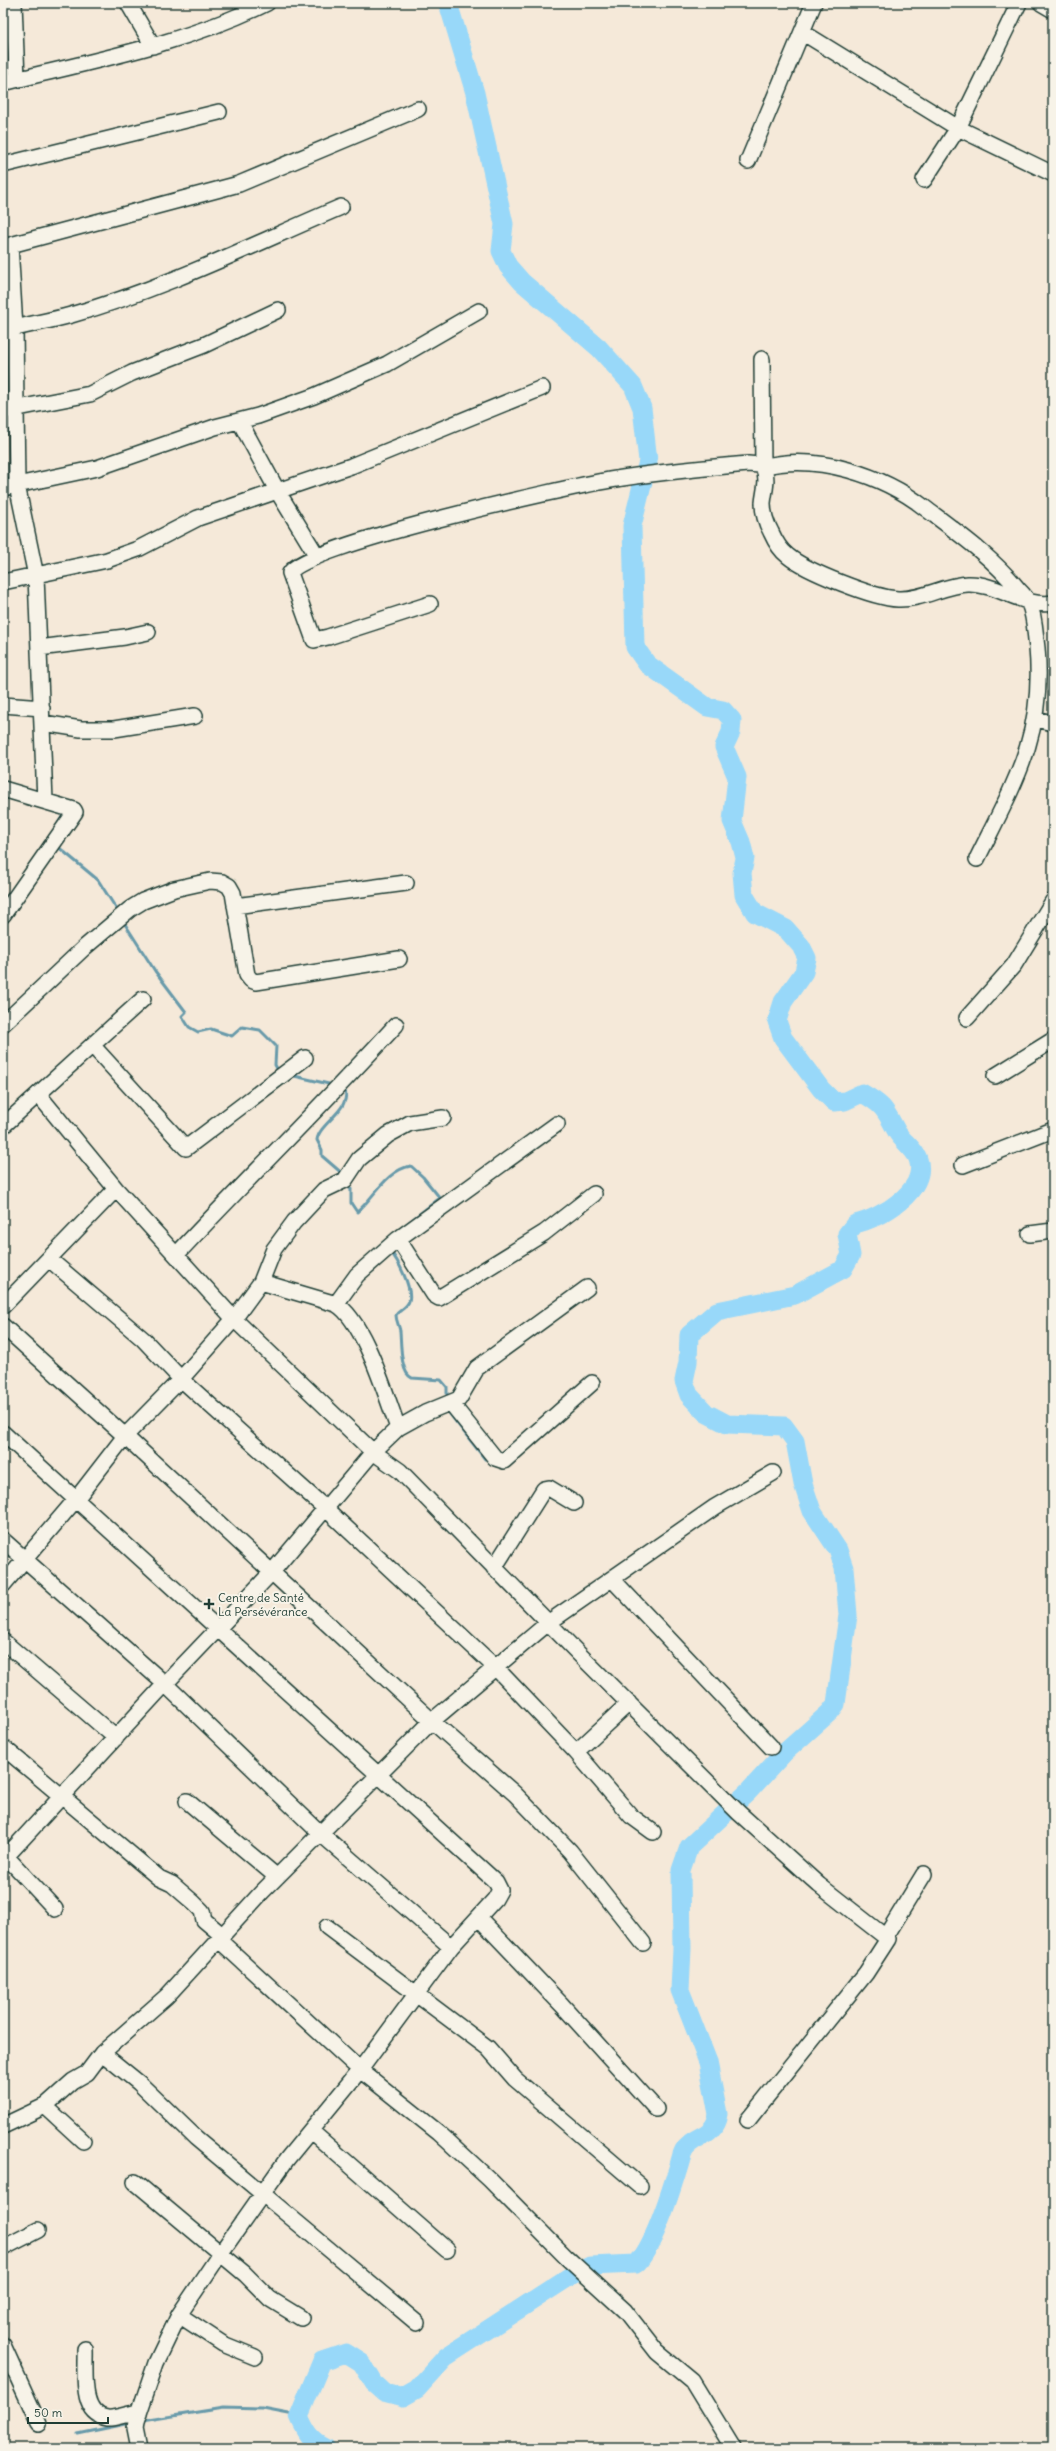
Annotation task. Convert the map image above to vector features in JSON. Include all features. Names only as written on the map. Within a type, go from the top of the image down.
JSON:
[{"type":"street","points":[[128,3],[153,46]]},
{"type":"street","points":[[10,6],[10,81],[153,46],[209,29],[267,3]]},
{"type":"street","points":[[748,161],[814,3]]},
{"type":"street","points":[[924,180],[958,128],[1019,3]]},
{"type":"street","points":[[1041,3],[1053,10]]},
{"type":"street","points":[[802,32],[958,128],[1051,169]]},
{"type":"street","points":[[46,801],[36,576],[10,487],[7,246],[239,184],[418,109]]},
{"type":"street","points":[[3,166],[219,112]]},
{"type":"street","points":[[9,329],[70,315],[156,285],[341,207]]},
{"type":"street","points":[[10,410],[90,394],[132,373],[204,345],[278,310]]},
{"type":"street","points":[[10,487],[97,468],[215,428],[240,422],[360,377],[411,352],[479,311]]},
{"type":"street","points":[[762,359],[763,467],[766,484],[764,516],[778,546],[799,564],[850,585],[885,597],[914,597],[952,586],[970,584],[1029,602],[1043,605],[1053,603]]},
{"type":"street","points":[[3,582],[113,558],[138,549],[198,518],[278,492],[374,457],[542,388]]},
{"type":"street","points":[[240,422],[278,492],[317,556]]},
{"type":"street","points":[[430,604],[328,637],[314,640],[290,573],[294,567],[317,556],[430,522],[581,486],[663,473],[748,464],[763,467],[787,464],[831,467],[862,475],[894,488],[920,504],[989,558],[1029,602],[1034,625],[1037,656],[1035,719],[1021,770],[977,859]]},
{"type":"street","points":[[39,648],[125,637],[148,632]]},
{"type":"street","points":[[3,705],[81,729],[114,729],[195,716]]},
{"type":"street","points":[[1035,719],[1053,723]]},
{"type":"street","points":[[3,789],[74,810],[75,816],[3,915]]},
{"type":"street","points":[[3,1024],[85,947],[130,909],[143,901],[192,884],[222,882],[229,886],[233,893],[247,975],[250,980],[256,982],[399,959]]},
{"type":"street","points":[[235,906],[406,884]]},
{"type":"street","points":[[967,1018],[1014,965],[1053,901]]},
{"type":"street","points":[[3,1126],[143,999]]},
{"type":"street","points":[[177,1254],[246,1181],[336,1091],[396,1025]]},
{"type":"street","points":[[995,1076],[1053,1040]]},
{"type":"street","points":[[92,1045],[186,1148],[305,1058]]},
{"type":"street","points":[[38,1094],[116,1189],[177,1254],[234,1319],[373,1452],[400,1472],[548,1623],[739,1813],[819,1885],[886,1936],[888,1942],[866,1973],[748,2120]]},
{"type":"street","points":[[3,1585],[77,1498],[125,1436],[181,1379],[234,1319],[261,1282],[274,1249],[294,1222],[324,1190],[345,1180],[359,1159],[388,1135],[410,1123],[444,1118]]},
{"type":"street","points":[[336,1304],[357,1275],[398,1239],[557,1124]]},
{"type":"street","points":[[963,1165],[1053,1130]]},
{"type":"street","points":[[3,1306],[116,1189]]},
{"type":"street","points":[[398,1239],[434,1295],[439,1298],[544,1233],[594,1194]]},
{"type":"street","points":[[1030,1234],[1053,1231]]},
{"type":"street","points":[[49,1259],[143,1339],[181,1379],[326,1509],[495,1667],[576,1752],[631,1816],[653,1832]]},
{"type":"street","points":[[261,1282],[336,1304],[346,1310],[360,1333],[398,1428]]},
{"type":"street","points":[[55,1909],[4,1856],[63,1796],[164,1684],[272,1572],[373,1452],[398,1428],[425,1413],[451,1403],[463,1394],[469,1379],[478,1368],[587,1288]]},
{"type":"street","points":[[3,1326],[125,1436],[432,1721],[515,1794],[560,1840],[643,1943]]},
{"type":"street","points":[[451,1403],[495,1458],[504,1461],[592,1383]]},
{"type":"street","points":[[3,1433],[77,1498],[217,1630],[496,1882],[500,1890],[479,1918],[451,1947],[360,2070],[310,2131],[262,2194],[179,2315],[156,2363],[139,2414],[135,2428],[139,2448]]},
{"type":"street","points":[[3,2126],[45,2106],[73,2081],[88,2073],[102,2054],[167,1996],[277,1877],[377,1774],[432,1721],[495,1667],[548,1623],[715,1507],[773,1473]]},
{"type":"street","points":[[494,1568],[544,1489],[549,1488],[574,1503]]},
{"type":"street","points":[[3,1540],[164,1684],[320,1833],[451,1947]]},
{"type":"street","points":[[612,1579],[771,1747]]},
{"type":"street","points":[[3,1641],[116,1738]]},
{"type":"street","points":[[576,1752],[629,1703]]},
{"type":"street","points":[[3,1747],[159,1878],[172,1884],[194,1903],[202,1911],[204,1920],[221,1938],[360,2070],[439,2133],[490,2180],[584,2275],[625,2311],[662,2357],[692,2381],[733,2448]]},
{"type":"street","points":[[187,1801],[277,1877]]},
{"type":"street","points":[[886,1936],[924,1874]]},
{"type":"street","points":[[479,1918],[562,2005],[656,2109]]},
{"type":"street","points":[[327,1927],[488,2048],[516,2080],[640,2186]]},
{"type":"street","points":[[102,2054],[140,2083],[196,2138],[416,2323]]},
{"type":"street","points":[[45,2106],[83,2140]]},
{"type":"street","points":[[310,2131],[447,2250]]},
{"type":"street","points":[[135,2182],[245,2274],[270,2299],[301,2318]]},
{"type":"street","points":[[3,2248],[38,2230]]},
{"type":"street","points":[[179,2315],[223,2344],[255,2357]]},
{"type":"street","points":[[3,2345],[39,2424]]},
{"type":"street","points":[[85,2349],[87,2399],[92,2409],[98,2416],[109,2418],[135,2413],[139,2414]]},
{"type":"waterway","points":[[326,2448],[312,2439],[299,2416],[322,2361],[346,2353],[362,2363],[374,2383],[384,2392],[403,2397],[417,2389],[447,2356],[572,2275],[590,2266],[636,2264],[649,2246],[655,2233],[684,2150],[693,2141],[708,2132],[716,2122],[718,2114],[708,2062],[680,1990],[682,1949],[681,1870],[689,1847],[748,1792],[784,1753],[830,1712],[836,1704],[848,1615],[844,1568],[838,1550],[812,1511],[803,1484],[795,1441],[784,1426],[727,1424],[706,1413],[689,1395],[684,1381],[688,1362],[689,1335],[717,1311],[795,1295],[843,1269],[851,1255],[847,1234],[855,1224],[877,1216],[900,1201],[916,1182],[919,1170],[916,1155],[899,1135],[887,1113],[880,1105],[862,1093],[845,1101],[834,1102],[821,1089],[783,1038],[777,1021],[783,1002],[804,972],[807,958],[801,946],[786,929],[755,913],[744,895],[742,873],[745,858],[741,842],[732,821],[737,777],[724,747],[731,732],[732,720],[723,710],[707,707],[647,664],[635,647],[632,526],[648,461],[642,408],[633,386],[599,348],[522,282],[508,266],[501,251],[504,224],[475,93],[448,3]]},
{"type":"waterway","points":[[56,827],[63,815],[60,812]]},
{"type":"waterway","points":[[57,846],[98,880],[119,913]]},
{"type":"waterway","points":[[123,921],[155,971],[186,1012],[182,1016],[189,1027],[198,1032],[211,1029],[232,1036],[242,1027],[260,1030],[276,1046],[275,1065],[279,1072]]},
{"type":"waterway","points":[[290,1075],[333,1085]]},
{"type":"waterway","points":[[344,1088],[346,1095],[344,1102],[340,1109],[323,1128],[317,1140],[322,1150],[322,1156],[344,1175]]},
{"type":"waterway","points":[[346,1186],[351,1189],[351,1203],[357,1212],[394,1173],[411,1166],[423,1177],[440,1198],[395,1233]]},
{"type":"waterway","points":[[390,1251],[404,1275],[410,1296],[408,1303],[396,1315],[400,1331],[402,1357],[405,1370],[412,1378],[441,1380],[447,1387],[447,1399]]},
{"type":"waterway","points":[[446,1409],[485,1459]]},
{"type":"waterway","points":[[142,2421],[223,2408],[263,2409],[299,2416]]},
{"type":"waterway","points":[[78,2434],[131,2423]]},
{"type":"place","name":"Centre de Santé La Persévérance","points":[[209,1604]]}]
